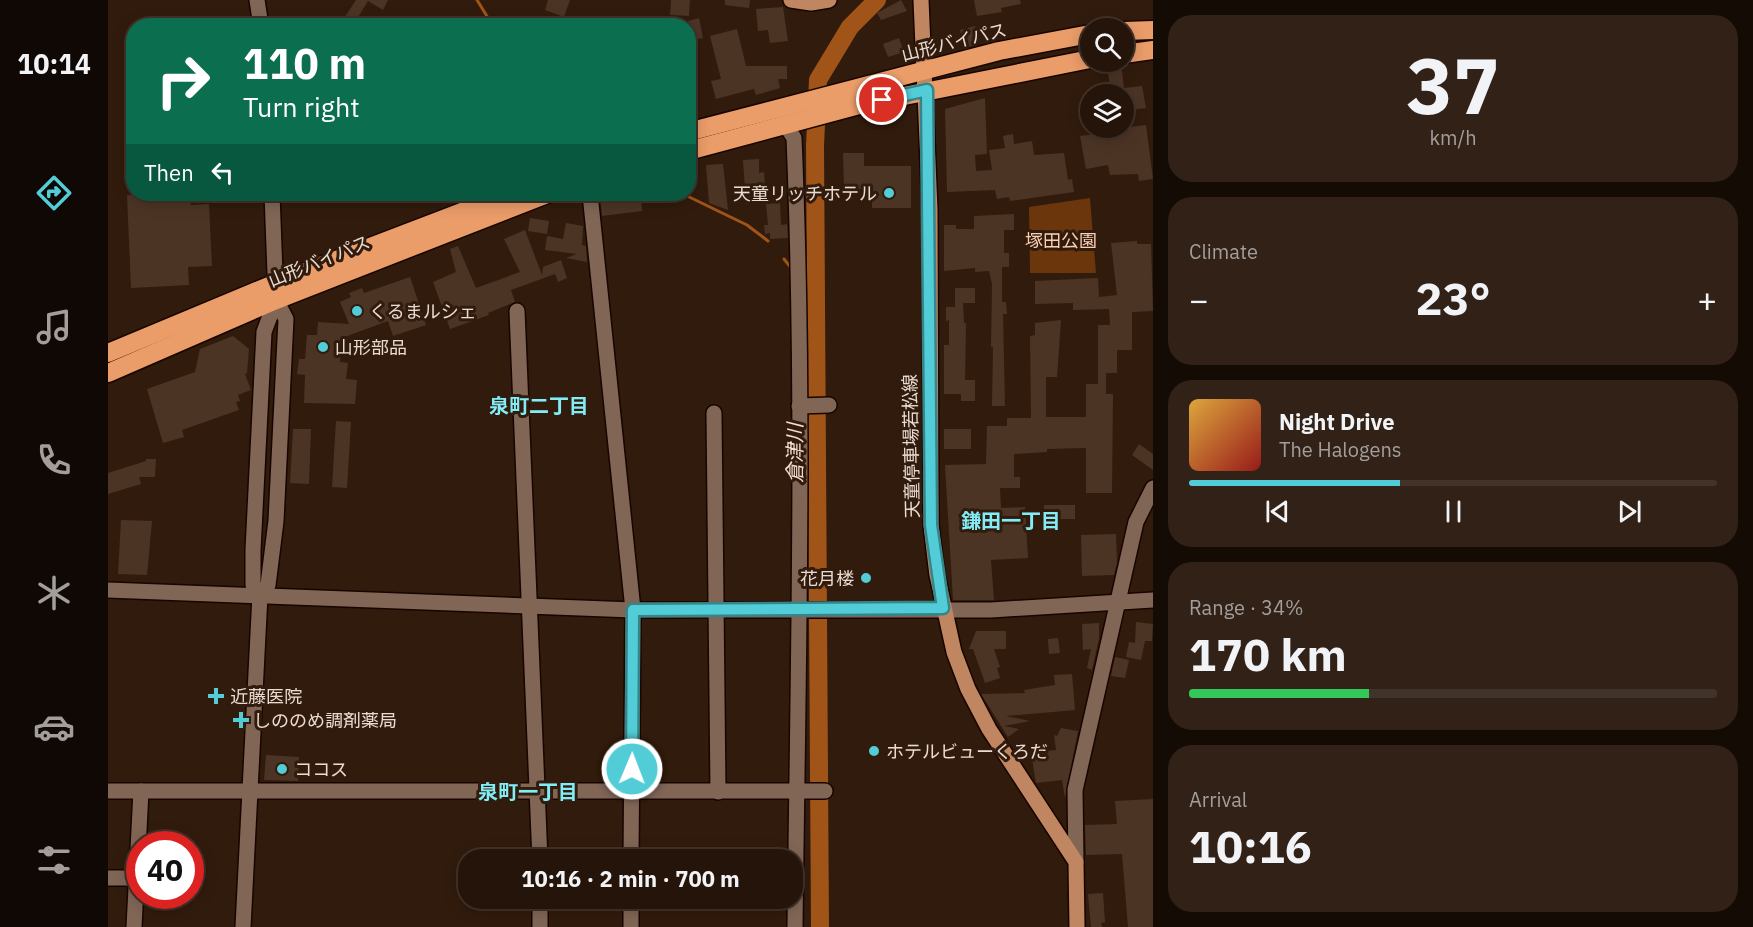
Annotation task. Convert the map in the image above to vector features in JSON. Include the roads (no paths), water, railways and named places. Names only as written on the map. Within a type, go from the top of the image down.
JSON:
[{"type":"highway","points":[[1134,31],[1153,30]]},
{"type":"highway","name":"山形バイパス","points":[[926,80],[999,51],[1080,36]]},
{"type":"highway","points":[[1134,53],[1153,50]]},
{"type":"highway","name":"山形バイパス","points":[[696,148],[840,101],[926,80],[1080,60]]},
{"type":"highway","name":"山形バイパス","points":[[696,131],[791,116]]},
{"type":"highway","name":"山形バイパス","points":[[108,373],[276,291],[492,201]]},
{"type":"highway","name":"山形バイパス","points":[[108,353],[527,201]]},
{"type":"main road","points":[[791,0],[811,3],[829,0]]},
{"type":"main road","name":"天童停車場若松線","points":[[921,0],[926,80],[931,525],[943,608],[954,652],[968,689],[989,729],[1076,862]]},
{"type":"main road","points":[[1076,862],[1077,927]]},
{"type":"street","points":[[257,0],[260,18]]},
{"type":"street","points":[[791,116],[794,138],[802,406],[799,791],[796,849]]},
{"type":"street","points":[[243,927],[248,793],[260,595],[268,585],[276,521],[286,319],[276,291],[272,201]]},
{"type":"street","points":[[591,201],[633,610],[631,849]]},
{"type":"street","points":[[260,595],[253,585],[264,332],[276,291]]},
{"type":"street","points":[[517,311],[540,849]]},
{"type":"street","points":[[802,406],[827,405]]},
{"type":"street","points":[[714,413],[718,792]]},
{"type":"street","points":[[1076,862],[1075,790],[1136,522],[1153,488]]},
{"type":"street","points":[[108,590],[633,610],[715,611],[943,608],[991,610],[1153,600]]},
{"type":"street","points":[[108,791],[248,793],[825,791]]},
{"type":"street","points":[[139,831],[141,791]]},
{"type":"street","points":[[108,878],[126,878]]},
{"type":"street","points":[[134,927],[135,909]]},
{"type":"street","points":[[540,909],[540,927]]},
{"type":"street","points":[[631,909],[631,927]]},
{"type":"street","points":[[795,909],[795,927]]},
{"type":"waterway","points":[[477,0],[488,18]]},
{"type":"waterway","name":"倉津川","points":[[820,927],[815,146],[818,80],[850,27],[877,0]]},
{"type":"waterway","points":[[696,200],[747,225],[768,241]]},
{"type":"waterway","points":[[784,259],[792,269]]},
{"type":"waterway","points":[[805,287],[816,302]]},
{"type":"place","name":"天童リッチホテル","points":[[889,193]]},
{"type":"place","name":"くるまルシェ","points":[[357,311]]},
{"type":"place","name":"山形部品","points":[[323,347]]},
{"type":"place","name":"花月楼","points":[[866,578]]},
{"type":"place","name":"近藤医院","points":[[216,696]]},
{"type":"place","name":"しののめ調剤薬局","points":[[241,720]]},
{"type":"place","name":"ホテルビューくろだ","points":[[874,751]]},
{"type":"place","name":"ココス","points":[[282,769]]},
{"type":"district","name":"泉町二丁目","points":[[539,405]]},
{"type":"district","name":"鎌田一丁目","points":[[1011,520]]},
{"type":"district","name":"泉町一丁目","points":[[528,791]]},
{"type":"park label","name":"塚田公園","points":[[1061,240]]}]
